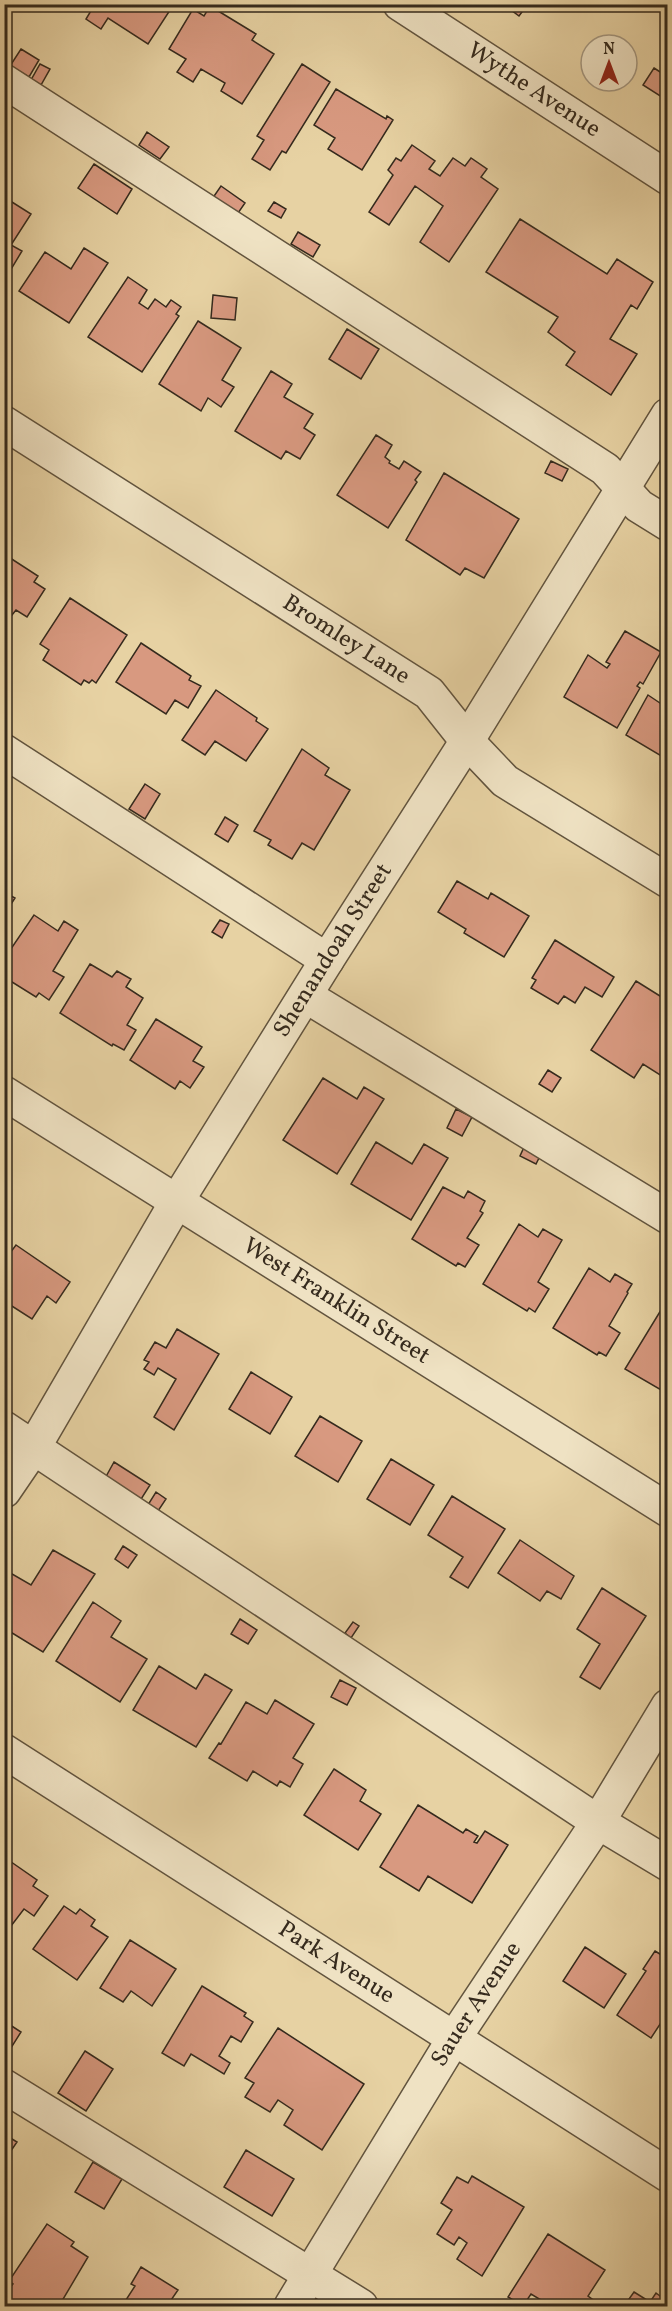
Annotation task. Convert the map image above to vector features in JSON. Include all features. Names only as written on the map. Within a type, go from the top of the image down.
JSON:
[{"type":"street","name":"Wythe Avenue","points":[[400,4],[668,177]]},
{"type":"street","points":[[4,81],[605,469],[639,506],[668,524]]},
{"type":"street","name":"Shenandoah Street","points":[[4,1491],[33,1447],[177,1201],[467,741],[668,415]]},
{"type":"street","name":"Bromley Lane","points":[[4,423],[429,693],[467,741],[505,781],[668,881]]},
{"type":"street","points":[[4,751],[327,960]]},
{"type":"street","points":[[306,996],[668,1217]]},
{"type":"street","name":"West Franklin Street","points":[[4,1093],[668,1510]]},
{"type":"street","points":[[4,1428],[598,1822],[668,1864]]},
{"type":"street","name":"Sauer Avenue","points":[[291,2307],[453,2040],[598,1822],[668,1706]]},
{"type":"street","name":"Park Avenue","points":[[4,1751],[453,2040],[668,2175]]},
{"type":"street","points":[[4,2086],[361,2307]]},
{"type":"building","points":[[95,4],[174,4],[148,44],[108,18],[101,29],[86,19]]},
{"type":"building","points":[[503,4],[528,4],[519,16]]},
{"type":"building","points":[[210,6],[256,34],[252,40],[274,54],[242,104],[221,91],[225,83],[201,69],[193,82],[177,72],[186,59],[169,49],[193,9],[204,16]]},
{"type":"building","points":[[21,49],[39,60],[29,77],[10,66]]},
{"type":"building","points":[[40,64],[50,69],[41,85],[31,80]]},
{"type":"building","points":[[302,64],[330,82],[286,153],[282,151],[270,170],[252,159],[264,140],[257,136]]},
{"type":"building","points":[[654,68],[668,77],[668,101],[643,85]]},
{"type":"building","points":[[336,89],[386,119],[387,116],[393,120],[362,170],[328,149],[335,138],[314,125]]},
{"type":"building","points":[[147,132],[169,147],[160,159],[139,145]]},
{"type":"building","points":[[412,145],[435,161],[429,169],[440,176],[453,158],[465,166],[471,158],[487,169],[481,177],[498,189],[449,262],[420,242],[443,206],[415,186],[389,225],[369,212],[393,175],[388,170],[396,158],[401,161]]},
{"type":"building","points":[[94,164],[132,189],[117,214],[78,188]]},
{"type":"building","points":[[221,186],[245,203],[236,216],[212,199]]},
{"type":"building","points":[[4,197],[31,214],[11,245],[22,251],[7,276],[4,274]]},
{"type":"building","points":[[274,202],[286,209],[281,218],[268,211]]},
{"type":"building","points":[[520,219],[607,274],[617,259],[653,282],[637,309],[631,305],[610,339],[637,354],[611,395],[566,365],[575,352],[548,332],[558,317],[486,272]]},
{"type":"building","points":[[298,232],[320,245],[313,257],[291,244]]},
{"type":"building","points":[[84,248],[108,263],[69,323],[19,291],[45,252],[71,269]]},
{"type":"building","points":[[128,277],[147,290],[139,303],[148,309],[155,299],[166,307],[171,300],[181,307],[176,314],[179,316],[142,372],[88,337]]},
{"type":"building","points":[[213,295],[237,298],[235,320],[211,318]]},
{"type":"building","points":[[198,321],[241,348],[222,380],[234,387],[221,407],[208,398],[201,411],[159,384]]},
{"type":"building","points":[[347,329],[379,349],[361,379],[329,359]]},
{"type":"building","points":[[271,371],[292,384],[284,397],[313,414],[304,428],[315,435],[300,459],[286,451],[281,459],[235,431]]},
{"type":"building","points":[[376,435],[392,445],[385,457],[390,461],[389,463],[399,469],[404,461],[421,472],[388,528],[337,495]]},
{"type":"building","points":[[551,461],[568,469],[562,481],[545,473]]},
{"type":"building","points":[[444,473],[519,519],[484,578],[465,568],[460,575],[406,540]]},
{"type":"building","points":[[4,554],[38,576],[34,582],[45,589],[27,617],[16,610],[12,615],[4,610]]},
{"type":"building","points":[[70,598],[127,635],[96,683],[92,680],[89,683],[84,680],[81,685],[43,660],[49,650],[40,644]]},
{"type":"building","points":[[625,631],[661,652],[643,684],[640,682],[637,686],[640,688],[617,728],[564,697],[588,655],[607,668],[610,664],[606,662]]},
{"type":"building","points":[[141,643],[191,676],[189,680],[201,686],[188,708],[175,700],[166,714],[116,682]]},
{"type":"building","points":[[216,690],[257,718],[256,721],[268,729],[246,761],[215,741],[205,755],[182,740]]},
{"type":"building","points":[[648,695],[666,707],[668,704],[668,760],[626,735]]},
{"type":"building","points":[[302,749],[329,768],[325,775],[350,790],[314,850],[302,843],[292,859],[268,845],[271,840],[254,831]]},
{"type":"building","points":[[145,784],[160,794],[145,819],[129,809]]},
{"type":"building","points":[[225,817],[238,825],[228,842],[215,834]]},
{"type":"building","points":[[457,881],[488,899],[491,893],[529,916],[504,957],[464,933],[466,929],[438,912]]},
{"type":"building","points":[[4,892],[15,898],[4,915]]},
{"type":"building","points":[[34,915],[58,931],[64,921],[78,930],[53,971],[64,977],[49,1000],[39,993],[36,997],[4,977],[4,959]]},
{"type":"building","points":[[220,920],[229,924],[222,938],[212,932]]},
{"type":"building","points":[[555,940],[614,977],[602,997],[585,987],[575,1003],[564,996],[558,1004],[531,988],[536,980],[532,978]]},
{"type":"building","points":[[90,964],[112,977],[117,971],[131,979],[126,987],[143,998],[127,1025],[136,1030],[124,1050],[113,1044],[112,1046],[60,1013]]},
{"type":"building","points":[[636,981],[668,1001],[668,1080],[643,1064],[634,1078],[591,1050]]},
{"type":"building","points":[[156,1019],[202,1047],[193,1061],[204,1067],[190,1088],[180,1081],[175,1089],[130,1060]]},
{"type":"building","points":[[548,1070],[561,1078],[552,1092],[539,1084]]},
{"type":"building","points":[[323,1078],[357,1099],[364,1087],[384,1099],[337,1174],[283,1140]]},
{"type":"building","points":[[456,1109],[472,1117],[462,1136],[447,1128]]},
{"type":"building","points":[[376,1142],[412,1164],[424,1144],[448,1158],[411,1220],[351,1184]]},
{"type":"building","points":[[525,1145],[541,1154],[536,1164],[520,1156]]},
{"type":"building","points":[[443,1187],[464,1198],[468,1191],[485,1201],[480,1211],[483,1213],[467,1238],[479,1245],[465,1267],[458,1263],[456,1266],[412,1239]]},
{"type":"building","points":[[519,1224],[538,1237],[543,1229],[562,1240],[538,1282],[549,1289],[535,1312],[529,1308],[527,1311],[483,1284]]},
{"type":"building","points":[[16,1245],[70,1282],[56,1303],[47,1296],[32,1319],[4,1301],[4,1261]]},
{"type":"building","points":[[589,1268],[610,1282],[615,1274],[632,1284],[609,1326],[620,1333],[606,1356],[599,1352],[597,1355],[553,1328]]},
{"type":"building","points":[[661,1310],[668,1313],[668,1394],[625,1369]]},
{"type":"building","points":[[177,1329],[219,1354],[174,1430],[154,1417],[176,1379],[158,1368],[154,1375],[144,1369],[149,1362],[144,1360],[155,1342],[166,1348]]},
{"type":"building","points":[[251,1372],[292,1397],[270,1434],[229,1409]]},
{"type":"building","points":[[320,1416],[362,1441],[338,1482],[295,1456]]},
{"type":"building","points":[[391,1459],[434,1485],[410,1525],[367,1499]]},
{"type":"building","points":[[114,1462],[150,1485],[138,1504],[103,1482]]},
{"type":"building","points":[[156,1492],[166,1499],[156,1514],[146,1508]]},
{"type":"building","points":[[452,1496],[505,1529],[468,1588],[450,1577],[463,1557],[428,1535]]},
{"type":"building","points":[[520,1540],[574,1576],[561,1599],[547,1591],[540,1601],[498,1573]]},
{"type":"building","points":[[123,1546],[137,1555],[128,1568],[115,1559]]},
{"type":"building","points":[[53,1550],[95,1574],[43,1652],[4,1628],[4,1575],[7,1571],[31,1585]]},
{"type":"building","points":[[602,1588],[646,1616],[600,1689],[580,1677],[600,1644],[577,1629]]},
{"type":"building","points":[[93,1602],[121,1621],[111,1637],[147,1659],[120,1702],[56,1661]]},
{"type":"building","points":[[240,1619],[257,1630],[248,1644],[231,1634]]},
{"type":"building","points":[[353,1622],[359,1626],[351,1638],[345,1633]]},
{"type":"building","points":[[159,1666],[196,1689],[205,1674],[232,1690],[196,1747],[133,1710]]},
{"type":"building","points":[[340,1680],[356,1688],[347,1705],[331,1697]]},
{"type":"building","points":[[275,1700],[314,1724],[293,1758],[303,1764],[290,1787],[280,1781],[277,1786],[253,1771],[247,1781],[209,1758],[219,1743],[221,1744],[246,1702],[267,1714]]},
{"type":"building","points":[[334,1769],[366,1790],[360,1801],[381,1814],[358,1850],[304,1815]]},
{"type":"building","points":[[418,1805],[463,1833],[466,1829],[478,1836],[474,1842],[477,1843],[485,1831],[508,1845],[472,1903],[428,1876],[419,1891],[380,1867]]},
{"type":"building","points":[[4,1857],[37,1880],[33,1886],[48,1896],[34,1916],[24,1909],[11,1926],[4,1922]]},
{"type":"building","points":[[64,1906],[76,1914],[80,1909],[95,1920],[91,1926],[108,1937],[77,1980],[33,1949]]},
{"type":"building","points":[[130,1940],[176,1969],[152,2006],[131,1991],[123,2002],[100,1988]]},
{"type":"building","points":[[585,1947],[626,1974],[604,2008],[563,1981]]},
{"type":"building","points":[[655,1951],[668,1959],[668,2012],[651,2038],[617,2015],[646,1971],[643,1969]]},
{"type":"building","points":[[202,1986],[246,2013],[244,2016],[253,2022],[241,2042],[231,2036],[219,2056],[230,2063],[224,2074],[191,2054],[184,2066],[162,2053]]},
{"type":"building","points":[[4,2021],[21,2032],[4,2059]]},
{"type":"building","points":[[278,2028],[364,2084],[322,2150],[284,2125],[293,2110],[278,2100],[270,2112],[245,2097],[254,2083],[245,2078]]},
{"type":"building","points":[[85,2051],[113,2069],[86,2111],[58,2093]]},
{"type":"building","points":[[4,2134],[17,2142],[4,2161]]},
{"type":"building","points":[[246,2150],[294,2179],[272,2216],[224,2187]]},
{"type":"building","points":[[93,2162],[122,2179],[104,2209],[75,2192]]},
{"type":"building","points":[[472,2176],[524,2207],[482,2276],[457,2259],[467,2243],[459,2237],[454,2245],[437,2234],[452,2210],[441,2203],[457,2177],[468,2183]]},
{"type":"building","points":[[47,2224],[74,2242],[71,2246],[88,2257],[59,2306],[4,2306],[4,2296],[13,2284],[9,2281]]},
{"type":"building","points":[[548,2234],[605,2270],[588,2296],[596,2302],[593,2306],[551,2306],[531,2294],[523,2306],[508,2297]]},
{"type":"building","points":[[141,2267],[178,2290],[167,2306],[122,2306],[135,2286],[131,2284]]},
{"type":"building","points":[[634,2292],[650,2302],[656,2293],[668,2302],[668,2306],[624,2306]]}]
